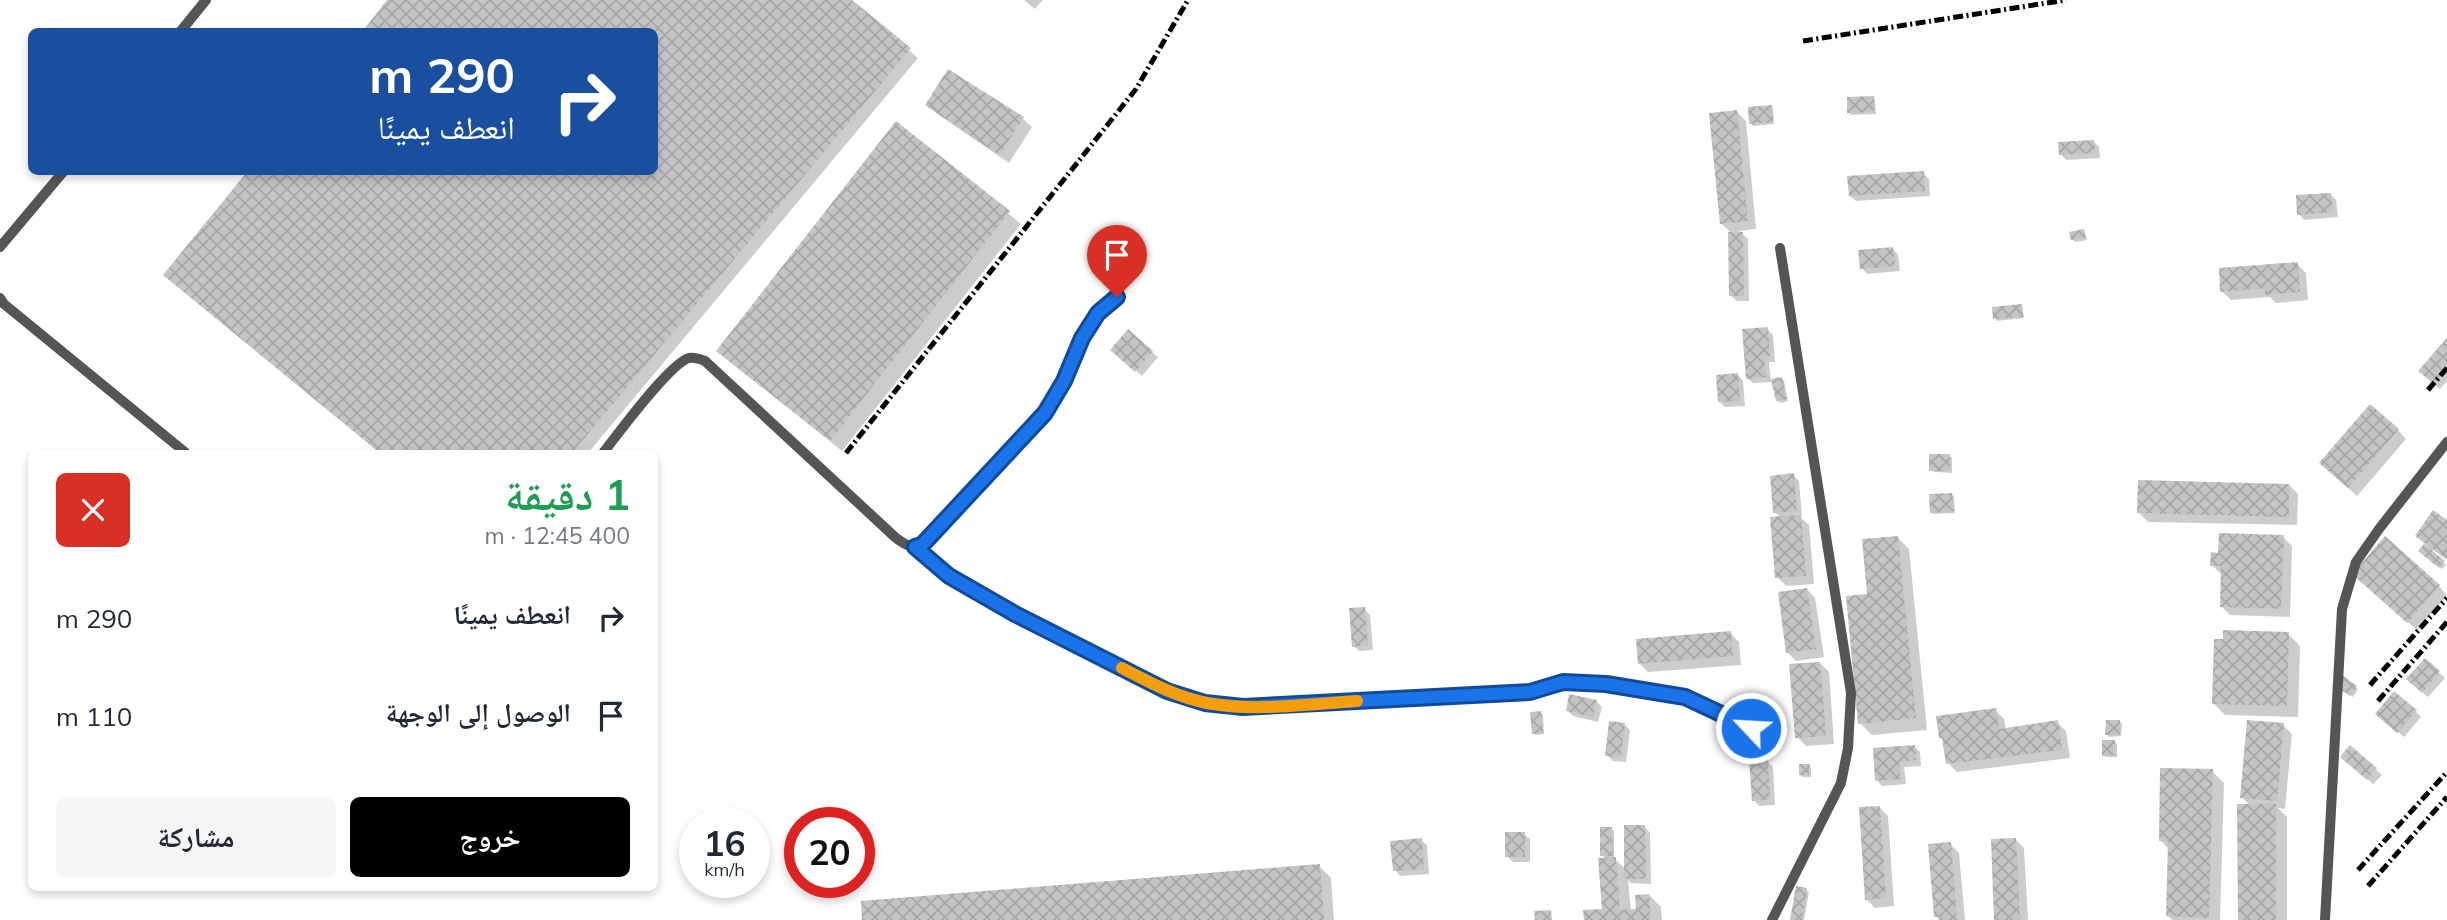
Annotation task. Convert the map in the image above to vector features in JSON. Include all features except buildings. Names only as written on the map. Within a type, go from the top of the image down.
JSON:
[{"type":"lane","points":[[183,28],[206,0]]},
{"type":"lane","points":[[0,247],[60,175]]},
{"type":"lane","points":[[1772,920],[1841,783],[1847,748],[1851,692],[1780,248]]},
{"type":"lane","points":[[915,547],[922,545],[1045,413],[1064,381],[1082,338],[1098,313],[1117,297]]},
{"type":"lane","points":[[0,298],[182,450]]},
{"type":"lane","points":[[605,450],[671,371],[687,359],[705,360],[896,538],[915,547],[949,576],[1015,614],[1167,691],[1205,703],[1243,707],[1530,692],[1563,682],[1606,684],[1685,697],[1751,728]]},
{"type":"lane","points":[[2325,920],[2342,609],[2356,562],[2447,442]]},
{"type":"railway","points":[[846,453],[1136,89],[1188,0]]},
{"type":"railway","points":[[1803,41],[2066,0]]},
{"type":"railway","points":[[2428,390],[2447,368]]},
{"type":"railway","points":[[2370,685],[2447,598]]},
{"type":"railway","points":[[2378,701],[2447,622]]},
{"type":"railway","points":[[2358,870],[2447,772]]},
{"type":"railway","points":[[2368,886],[2447,797]]},
{"type":"slow traffic","points":[[1122,668],[1167,691],[1205,703],[1243,707],[1357,701]]},
{"type":"route","points":[[1117,297],[1098,313],[1082,338],[1064,381],[1045,413],[922,545],[915,547],[949,576],[1015,614],[1167,691],[1205,703],[1243,707],[1530,692],[1563,682],[1606,684],[1685,697],[1751,728]]}]
